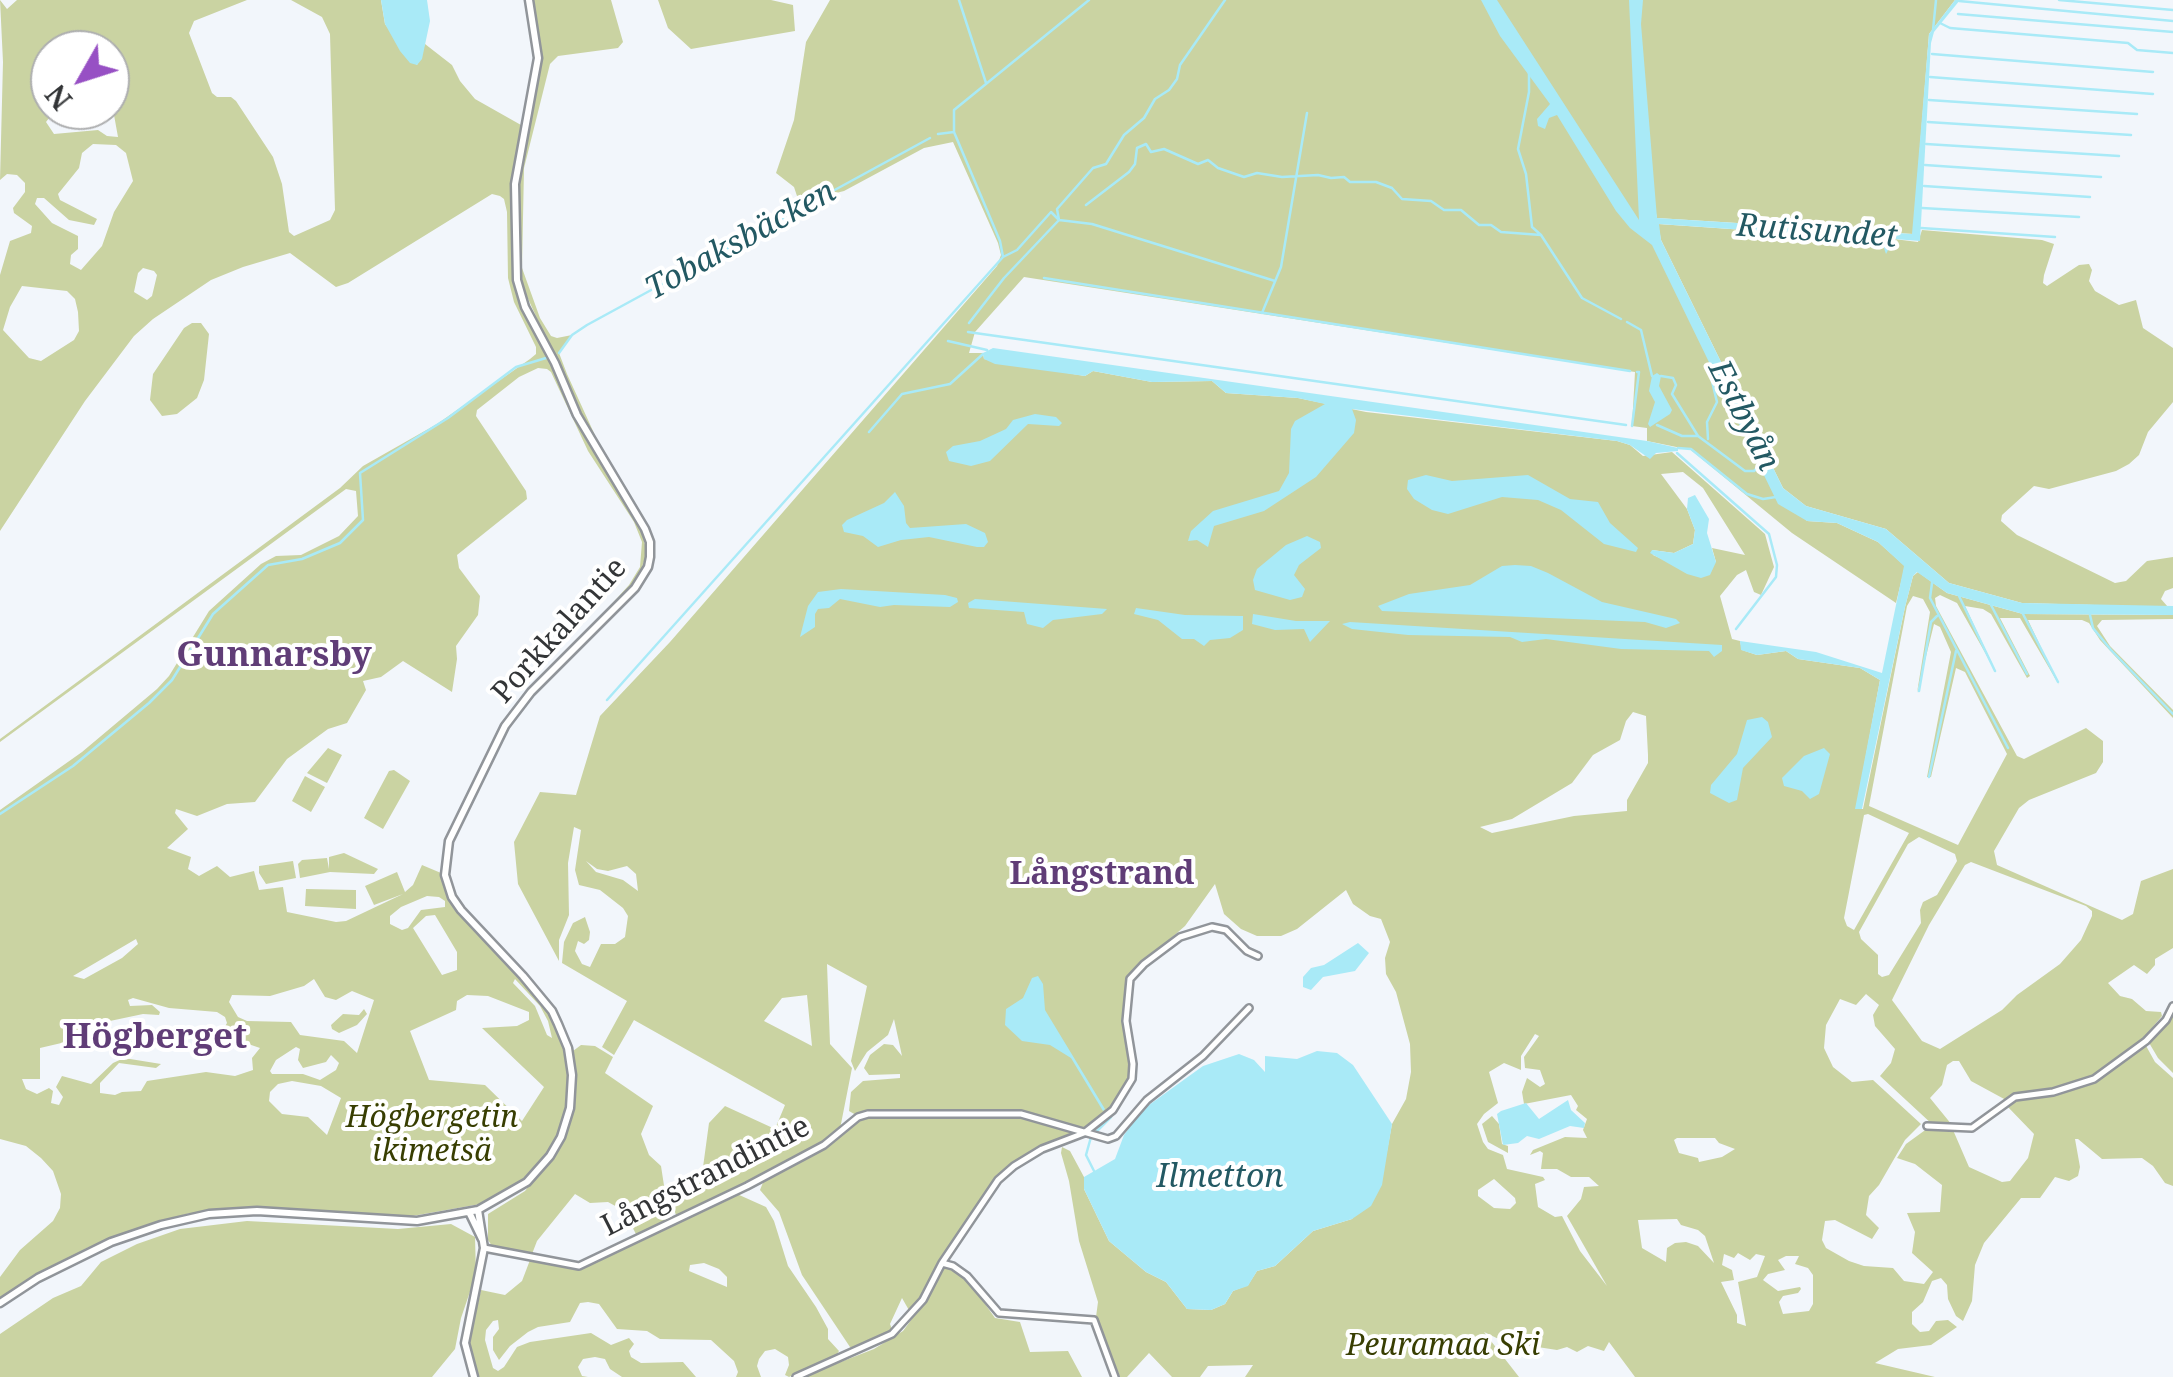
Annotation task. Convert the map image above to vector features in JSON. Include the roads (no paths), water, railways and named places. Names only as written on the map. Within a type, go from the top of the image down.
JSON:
[{"type":"street","name":"Porkkalantie","points":[[0,1303],[38,1278],[111,1242],[208,1214],[257,1210],[418,1221],[478,1210],[517,1190],[550,1156],[566,1123],[572,1075],[568,1048],[552,1011],[452,897],[444,874],[446,852],[487,759],[515,711],[635,588],[648,568],[651,549],[644,529],[577,415],[556,363],[525,306],[517,280],[515,184],[538,58],[529,0]]},
{"type":"street","points":[[796,1377],[866,1349],[892,1334],[923,1300],[998,1180],[1042,1149],[1084,1133],[1112,1110],[1132,1079],[1126,1021],[1130,978],[1180,937],[1212,927],[1226,930],[1247,951],[1258,956]]},
{"type":"street","points":[[1927,1126],[1972,1128],[2015,1097],[2053,1092],[2094,1079],[2146,1041],[2166,1020],[2173,1006]]},
{"type":"street","name":"Långstrandintie","points":[[483,1244],[580,1266],[747,1186],[824,1145],[858,1117],[868,1114],[1021,1114],[1084,1133],[1116,1136],[1147,1100],[1203,1056],[1249,1008]]},
{"type":"street","points":[[474,1377],[466,1343],[483,1244],[478,1210]]},
{"type":"street","points":[[468,1212],[483,1244]]},
{"type":"street","points":[[942,1264],[968,1276],[999,1314],[1094,1320],[1115,1377]]},
{"type":"water","points":[[381,0],[427,0],[430,21],[422,59],[417,65],[400,51],[385,24]]},
{"type":"water","points":[[1481,0],[1497,0],[1639,220],[1629,0],[1643,0],[1641,24],[1657,218],[1912,234],[1929,34],[1955,0],[1960,0],[1934,32],[1931,43],[1920,241],[1894,239],[1886,254],[1882,242],[1875,239],[1659,224],[1661,240],[1783,488],[1806,506],[1886,529],[1949,583],[2022,603],[2173,606],[2173,615],[2023,614],[1947,593],[1917,572],[1905,607],[1862,809],[1855,809],[1880,680],[1860,668],[1798,659],[1786,651],[1757,655],[1741,650],[1740,641],[1816,652],[1882,673],[1904,566],[1878,542],[1837,523],[1807,521],[1778,504],[1652,245],[1616,211],[1557,115],[1549,118],[1545,129],[1538,126],[1537,119],[1550,104],[1500,36]]},
{"type":"water","points":[[993,348],[1647,441],[1678,451],[1656,453],[1650,459],[1617,441],[1352,409],[1356,420],[1354,433],[1316,477],[1264,511],[1214,526],[1208,547],[1197,540],[1188,541],[1191,531],[1213,511],[1279,491],[1289,473],[1291,429],[1295,421],[1325,404],[1226,393],[1212,381],[1152,382],[1093,371],[1085,376],[995,364],[984,359],[983,353]]},
{"type":"water","points":[[1652,376],[1661,376],[1659,386],[1672,410],[1650,427],[1655,402],[1649,391]]},
{"type":"water","points":[[1035,414],[1056,417],[1062,423],[1028,424],[990,461],[971,466],[949,461],[946,452],[953,446],[980,441],[1006,429],[1013,420]]},
{"type":"water","points":[[1426,475],[1452,481],[1528,475],[1570,499],[1598,502],[1610,523],[1638,548],[1636,552],[1604,544],[1561,510],[1538,500],[1502,497],[1448,514],[1432,510],[1414,499],[1407,489],[1408,480]]},
{"type":"water","points":[[895,492],[910,528],[966,524],[985,533],[988,542],[977,547],[929,537],[878,547],[863,536],[844,532],[842,525],[847,520],[884,503]]},
{"type":"water","points":[[1695,495],[1709,519],[1707,533],[1716,562],[1710,575],[1701,578],[1650,553],[1674,553],[1693,544],[1695,530],[1687,509],[1688,498]]},
{"type":"water","points":[[1307,536],[1320,542],[1321,548],[1299,565],[1294,575],[1305,589],[1302,597],[1290,600],[1255,590],[1257,569],[1286,545]]},
{"type":"water","points":[[1502,566],[1548,573],[1602,602],[1680,623],[1666,628],[1645,622],[1382,611],[1378,606],[1409,594],[1470,585]]},
{"type":"water","points":[[841,589],[945,595],[957,598],[958,602],[950,607],[880,607],[840,599],[829,608],[818,609],[815,627],[800,637],[808,606],[818,592]]},
{"type":"water","points":[[975,599],[1107,609],[1102,614],[1053,620],[1043,628],[1027,624],[1024,612],[969,608],[968,603]]},
{"type":"water","points":[[1136,608],[1185,615],[1243,616],[1243,630],[1230,638],[1210,640],[1204,646],[1194,639],[1182,639],[1158,620],[1134,614]]},
{"type":"water","points":[[1253,614],[1296,621],[1330,621],[1310,642],[1304,629],[1275,630],[1252,624]]},
{"type":"water","points":[[1342,624],[1722,645],[1722,651],[1714,657],[1709,651],[1621,649],[1546,639],[1522,642],[1510,637],[1408,635],[1352,629]]},
{"type":"water","points":[[1762,717],[1768,722],[1772,737],[1743,768],[1737,800],[1729,803],[1710,793],[1711,785],[1737,754],[1747,720]]},
{"type":"water","points":[[1824,748],[1830,754],[1819,794],[1810,799],[1802,791],[1784,786],[1782,778],[1804,756]]},
{"type":"water","points":[[1358,943],[1369,953],[1355,971],[1323,977],[1311,990],[1303,987],[1303,977],[1311,968],[1324,965]]},
{"type":"water","points":[[1038,976],[1043,984],[1045,1010],[1103,1111],[1071,1058],[1050,1045],[1022,1041],[1005,1025],[1006,1009],[1023,998],[1032,978]]},
{"type":"water","name":"Ilmetton","points":[[1317,1051],[1337,1053],[1353,1065],[1392,1124],[1382,1185],[1371,1206],[1352,1219],[1313,1231],[1275,1266],[1257,1271],[1248,1286],[1233,1291],[1225,1304],[1211,1310],[1187,1309],[1166,1282],[1146,1272],[1109,1241],[1084,1189],[1084,1177],[1115,1159],[1124,1135],[1142,1110],[1203,1066],[1239,1054],[1254,1060],[1265,1072],[1265,1056],[1297,1059]]},
{"type":"water","points":[[1568,1100],[1571,1110],[1585,1123],[1584,1128],[1570,1126],[1539,1139],[1527,1136],[1518,1143],[1503,1145],[1497,1114],[1501,1111],[1526,1103],[1539,1119]]},
{"type":"waterway","points":[[959,0],[986,83]]},
{"type":"waterway","name":"Tobaksbäcken","points":[[938,134],[954,132],[954,110],[1089,0]]},
{"type":"waterway","points":[[969,323],[1004,278],[1059,220],[1057,209],[1093,168],[1106,164],[1124,135],[1144,118],[1155,99],[1169,90],[1180,65],[1225,0]]},
{"type":"waterway","points":[[1933,30],[1936,0]]},
{"type":"waterway","points":[[2059,0],[2173,10]]},
{"type":"waterway","points":[[1959,1],[2173,21]]},
{"type":"waterway","points":[[1958,14],[2173,32]]},
{"type":"waterway","points":[[1940,23],[1950,28],[2128,43],[2137,50],[2173,53]]},
{"type":"waterway","points":[[1932,54],[2153,72]]},
{"type":"waterway","points":[[1529,73],[1518,149],[1526,174],[1532,227],[1582,298],[1621,319]]},
{"type":"waterway","points":[[1930,77],[2153,94]]},
{"type":"waterway","points":[[1929,100],[2137,114]]},
{"type":"waterway","points":[[1262,313],[1281,267],[1307,113]]},
{"type":"waterway","points":[[1928,122],[2131,135]]},
{"type":"waterway","points":[[607,700],[1003,257],[1000,241],[954,132]]},
{"type":"waterway","name":"Tobaksbäcken","points":[[559,353],[572,335],[587,325],[930,138]]},
{"type":"waterway","points":[[1086,205],[1129,172],[1135,164],[1137,148],[1146,144],[1151,152],[1164,149],[1198,164],[1208,160],[1244,177],[1257,173],[1282,177],[1318,175],[1344,177],[1350,182],[1376,182],[1392,188],[1402,199],[1431,201],[1444,210],[1461,210],[1479,225],[1491,225],[1501,232],[1541,235]]},
{"type":"waterway","points":[[1926,144],[2119,156]]},
{"type":"waterway","points":[[1925,165],[2101,177]]},
{"type":"waterway","points":[[1924,186],[2090,197]]},
{"type":"waterway","points":[[1922,208],[2079,217]]},
{"type":"waterway","points":[[1003,257],[1017,250],[1051,212],[1059,220],[1092,224],[1275,281]]},
{"type":"waterway","points":[[1921,228],[2055,237]]},
{"type":"waterway","points":[[1044,278],[1630,371]]},
{"type":"waterway","points":[[1627,322],[1641,330],[1652,376]]},
{"type":"waterway","points":[[968,332],[1626,425]]},
{"type":"waterway","points":[[948,341],[987,350]]},
{"type":"waterway","points":[[869,432],[902,394],[950,384],[983,354]]},
{"type":"waterway","name":"Tobaksbäcken","points":[[0,814],[73,766],[149,703],[172,680],[213,614],[268,565],[302,559],[340,543],[363,520],[360,473],[448,418],[516,367],[546,358]]},
{"type":"waterway","name":"Estbyån","points":[[1708,439],[1707,422],[1717,402],[1710,373],[1714,367]]},
{"type":"waterway","points":[[1632,426],[1637,372]]},
{"type":"waterway","points":[[1661,376],[1673,378],[1676,385],[1672,394],[1698,436]]},
{"type":"waterway","name":"Estbyån","points":[[1657,425],[1682,436],[1698,436],[1745,471],[1754,471],[1762,463]]},
{"type":"waterway","points":[[1678,448],[1691,449],[1747,494],[1763,499],[1776,497]]},
{"type":"waterway","points":[[1677,453],[1769,534],[1776,577],[1736,629]]},
{"type":"waterway","points":[[1932,583],[1930,598],[2008,748]]},
{"type":"waterway","points":[[1959,596],[1995,671]]},
{"type":"waterway","points":[[1991,605],[2027,674]]},
{"type":"waterway","points":[[2022,612],[2058,682]]},
{"type":"waterway","points":[[2090,615],[2093,628],[2111,650],[2173,714]]},
{"type":"waterway","points":[[1919,691],[1931,622],[1937,616]]},
{"type":"waterway","points":[[1929,777],[1956,651]]},
{"type":"waterway","points":[[1097,1131],[1111,1117]]},
{"type":"waterway","points":[[1091,1137],[1086,1155],[1094,1171]]},
{"type":"district","name":"Gunnarsby","points":[[274,656]]},
{"type":"district","name":"Långstrand","points":[[1102,875]]},
{"type":"district","name":"Högberget","points":[[155,1038]]},
{"type":"water label","name":"Rutisundet","points":[[1817,232]]},
{"type":"park label","name":"Högbergetin ikimetsä","points":[[432,1135]]},
{"type":"park label","name":"Peuramaa Ski","points":[[1443,1346]]}]
